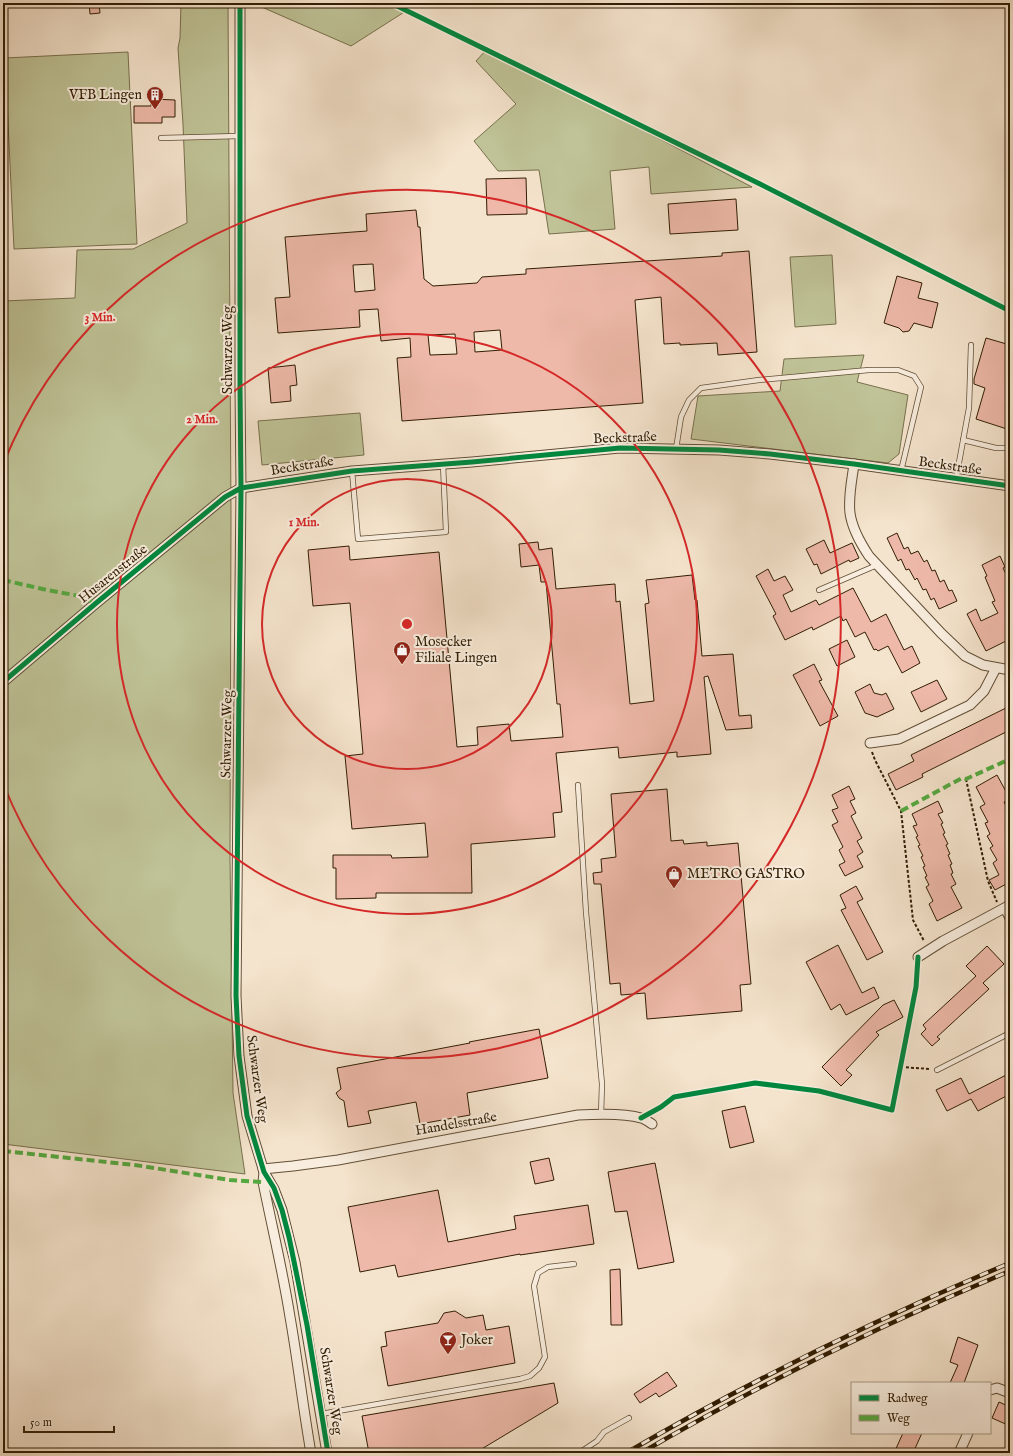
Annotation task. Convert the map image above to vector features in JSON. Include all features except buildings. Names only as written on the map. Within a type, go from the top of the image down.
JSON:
[{"type":"street","name":"Schwarzer Weg","points":[[240,3],[241,488],[236,996],[240,1056],[247,1116],[263,1170],[274,1189],[282,1210],[295,1262],[327,1453]]},
{"type":"street","name":"Beckstraße","points":[[241,488],[352,471],[620,448],[719,450],[770,454],[1010,486]]},
{"type":"street","points":[[854,464],[850,495],[850,514],[859,542],[877,565],[941,633],[965,656],[983,665],[1010,670]]},
{"type":"street","name":"Husarenstraße","points":[[3,682],[225,497],[241,488]]},
{"type":"street","points":[[870,743],[899,739],[970,705],[984,691],[996,668]]},
{"type":"street","points":[[918,957],[943,941],[1005,908],[1010,918]]},
{"type":"street","name":"Handelsstraße","points":[[263,1170],[338,1160],[578,1116],[615,1114],[641,1118],[652,1124]]},
{"type":"street","name":"Schwarzer Weg","points":[[263,1170],[263,1182],[281,1264],[289,1310],[310,1453]]},
{"type":"street","points":[[991,1390],[997,1388],[1010,1393]]},
{"type":"street","points":[[959,1453],[968,1434]]},
{"type":"lane","points":[[161,138],[240,136]]},
{"type":"lane","points":[[956,479],[969,408],[971,345]]},
{"type":"lane","points":[[676,449],[681,417],[689,400],[701,388],[759,380],[869,370],[898,370],[914,376],[921,387],[901,471]]},
{"type":"lane","points":[[963,440],[996,448],[1010,448]]},
{"type":"lane","points":[[352,471],[358,539],[446,532],[443,464]]},
{"type":"lane","points":[[819,590],[877,565]]},
{"type":"lane","points":[[578,785],[586,912],[602,1084],[601,1115]]},
{"type":"lane","points":[[937,1070],[1010,1033]]},
{"type":"lane","points":[[321,1414],[530,1376],[539,1368],[545,1357],[534,1286],[538,1273],[548,1267],[574,1264]]},
{"type":"lane","points":[[579,1453],[597,1441],[604,1432],[629,1418]]},
{"type":"path","points":[[870,743],[875,760],[901,811],[913,920],[929,950]]},
{"type":"path","points":[[966,779],[988,881],[1005,908]]},
{"type":"path","points":[[900,1074],[902,1060]]},
{"type":"path","points":[[901,1067],[937,1070]]},
{"type":"green space","points":[[181,3],[228,3],[231,516],[230,858],[233,1093],[245,1174],[3,1144],[3,301],[75,298],[77,250],[133,249],[187,223],[178,48],[180,38]]},
{"type":"green space","points":[[257,3],[398,3],[409,9],[351,46],[257,5]]},
{"type":"green space","points":[[487,49],[752,187],[651,194],[649,167],[610,171],[615,229],[549,234],[539,170],[498,171],[474,141],[516,104],[476,61]]},
{"type":"green space","points":[[128,52],[137,244],[14,249],[5,58]]},
{"type":"green space","points":[[832,255],[836,324],[795,327],[790,257]]},
{"type":"green space","points":[[864,355],[857,382],[908,395],[899,454],[888,463],[691,439],[698,396],[780,391],[784,359]]},
{"type":"green space","points":[[360,413],[364,455],[262,465],[258,421]]},
{"type":"railway","points":[[626,1453],[767,1376],[863,1328],[1010,1263]]},
{"type":"railway","points":[[641,1453],[731,1403],[822,1356],[916,1312],[1010,1271]]},
{"type":"marked path","points":[[3,580],[85,597],[95,604]]},
{"type":"marked path","points":[[901,811],[962,778],[966,779],[1010,759]]},
{"type":"marked path","points":[[3,1151],[135,1165],[230,1180],[263,1182]]},
{"type":"cycle path","points":[[240,3],[241,488],[236,996],[239,1056],[247,1116],[264,1172],[274,1188],[282,1210],[289,1237],[307,1325],[328,1453]]},
{"type":"cycle path","points":[[391,3],[760,184],[1010,311]]},
{"type":"cycle path","points":[[3,682],[225,497],[241,488],[352,471],[472,462],[620,448],[719,450],[770,454],[1010,486]]},
{"type":"cycle path","points":[[641,1118],[661,1107],[674,1097],[755,1083],[819,1091],[892,1110],[916,987],[918,957]]},
{"type":"place","name":"VFB Lingen","points":[[155,110]]},
{"type":"place","name":"Mosecker Filiale Lingen","points":[[402,665]]},
{"type":"place","name":"METRO GASTRO","points":[[674,889]]},
{"type":"place","name":"Joker","points":[[448,1355]]}]
